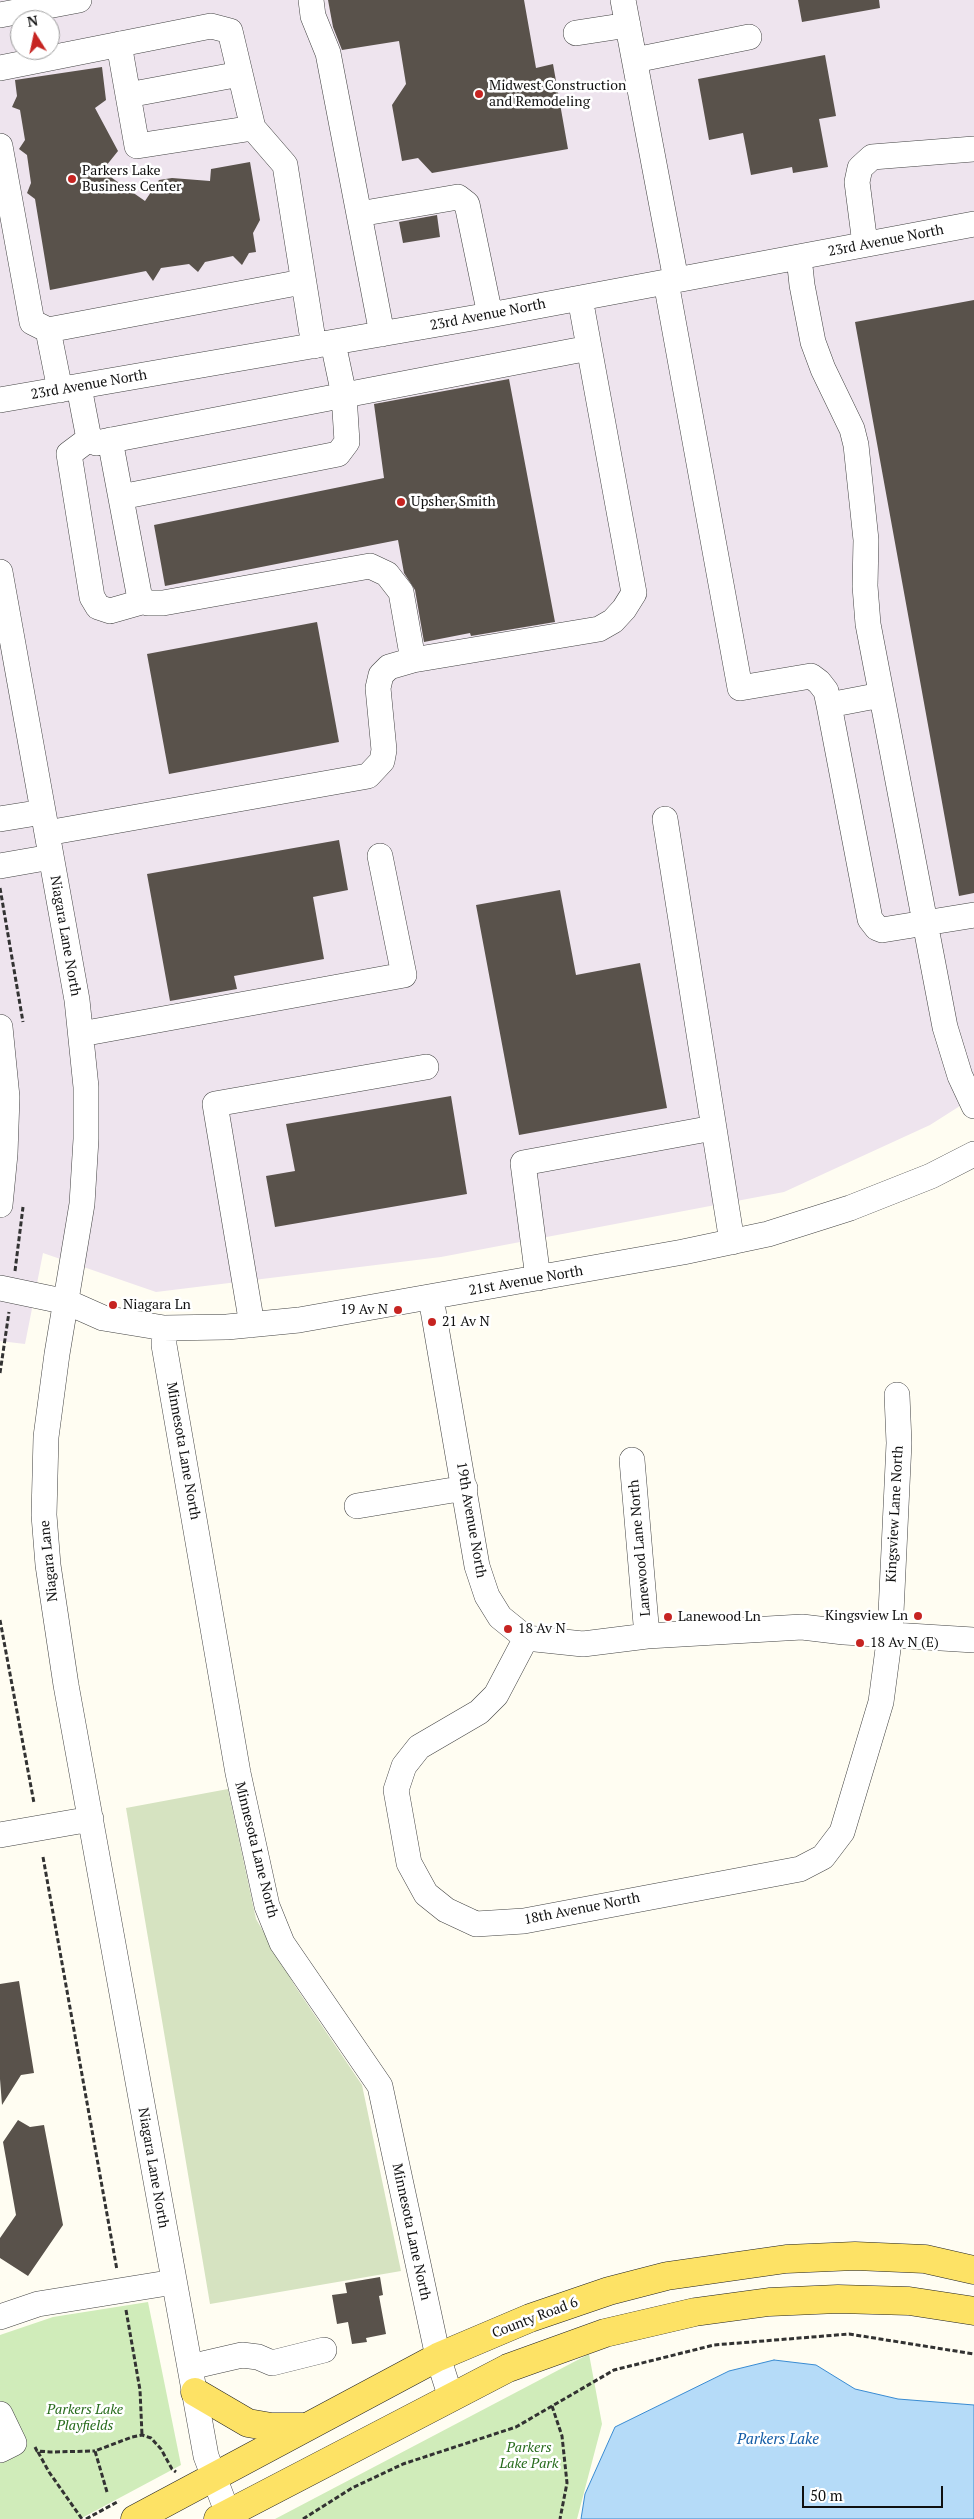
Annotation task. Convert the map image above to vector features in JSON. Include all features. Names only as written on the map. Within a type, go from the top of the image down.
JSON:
[{"type":"main road","name":"County Road 6","points":[[135,2519],[438,2357],[530,2318],[609,2291],[667,2276],[786,2259],[855,2256],[925,2259],[974,2270]]},
{"type":"main road","points":[[223,2516],[508,2368],[605,2333],[695,2312],[769,2302],[838,2299],[909,2301],[974,2311]]},
{"type":"main road","points":[[192,2380],[248,2423],[271,2427],[307,2427]]},
{"type":"street","points":[[0,15],[79,0]]},
{"type":"street","points":[[310,0],[313,16],[328,53],[382,334]]},
{"type":"street","points":[[623,0],[635,60],[740,688],[810,676],[819,682],[826,691],[870,919],[877,928],[882,930],[974,915]]},
{"type":"street","points":[[0,68],[211,26],[230,31],[253,128],[285,165],[302,282],[323,345],[344,395],[347,442],[338,454],[121,497]]},
{"type":"street","points":[[576,33],[628,26]]},
{"type":"street","points":[[635,60],[749,36]]},
{"type":"street","points":[[119,44],[138,146],[253,128]]},
{"type":"street","points":[[128,95],[240,74]]},
{"type":"street","points":[[0,146],[32,322],[48,330],[302,282]]},
{"type":"street","points":[[865,244],[857,182],[860,168],[872,157],[974,149]]},
{"type":"street","points":[[359,214],[458,197],[466,204],[490,315]]},
{"type":"street","name":"23rd Avenue North","points":[[0,400],[490,315],[974,224]]},
{"type":"street","points":[[799,257],[803,293],[813,342],[823,369],[852,429],[856,445],[866,540],[865,602],[881,695],[946,1034],[960,1076],[974,1106]]},
{"type":"street","points":[[0,866],[47,834],[368,776],[382,762],[384,750],[378,688],[381,675],[389,667],[413,660],[599,629],[618,615],[634,593],[580,298]]},
{"type":"street","points":[[48,330],[69,388],[99,440],[121,497],[140,599],[163,603],[370,566],[387,574],[401,592],[413,660]]},
{"type":"street","points":[[145,601],[110,611],[98,607],[92,597],[69,454],[99,440],[589,348]]},
{"type":"street","name":"Niagara Lane North","points":[[0,572],[81,1034],[86,1104],[85,1174],[67,1302]]},
{"type":"street","points":[[829,705],[881,695]]},
{"type":"street","points":[[0,819],[47,834]]},
{"type":"street","points":[[665,819],[732,1242]]},
{"type":"street","points":[[81,1034],[404,975],[380,856]]},
{"type":"street","points":[[0,1027],[7,1096],[5,1154],[0,1205]]},
{"type":"street","points":[[252,1325],[215,1104],[426,1067]]},
{"type":"street","points":[[538,1278],[523,1163],[713,1128]]},
{"type":"street","name":"21st Avenue North","points":[[0,1288],[67,1302],[103,1318],[164,1328],[252,1325],[431,1298],[768,1234],[850,1208],[932,1176],[974,1154]]},
{"type":"street","name":"19th Avenue North","points":[[431,1298],[477,1566],[487,1596],[500,1617],[526,1638]]},
{"type":"street","name":"Niagara Lane","points":[[67,1302],[56,1354],[46,1437],[44,1514],[54,1609],[91,1819]]},
{"type":"street","name":"Minnesota Lane North","points":[[164,1328],[164,1344],[238,1774],[267,1906],[282,1943],[380,2086],[438,2357],[451,2398]]},
{"type":"street","name":"Kingsview Lane North","points":[[890,1634],[899,1443],[898,1395]]},
{"type":"street","name":"Lanewood Lane North","points":[[632,1460],[647,1636]]},
{"type":"street","points":[[357,1506],[465,1488]]},
{"type":"street","points":[[526,1638],[582,1644],[647,1636],[802,1627],[974,1640]]},
{"type":"street","name":"18th Avenue North","points":[[526,1638],[496,1695],[479,1712],[419,1747],[404,1766],[396,1790],[409,1863],[426,1894],[446,1910],[476,1924],[524,1921],[800,1869],[823,1857],[842,1832],[882,1702],[890,1634]]},
{"type":"street","points":[[0,1835],[91,1819]]},
{"type":"street","name":"Niagara Lane North","points":[[91,1819],[206,2456],[223,2516]]},
{"type":"street","points":[[0,2317],[38,2304],[174,2282]]},
{"type":"street","points":[[192,2380],[242,2355],[258,2357],[272,2364],[324,2350]]},
{"type":"street","points":[[0,2414],[14,2442],[0,2450]]},
{"type":"path","points":[[0,1620],[34,1803]]},
{"type":"path","points":[[42,1857],[140,2390],[142,2436]]},
{"type":"path","points":[[303,2519],[352,2488],[403,2464],[516,2427],[614,2370],[714,2345],[849,2334],[974,2354]]},
{"type":"path","points":[[552,2406],[562,2436],[567,2484],[560,2519]]},
{"type":"path","points":[[38,2451],[95,2451],[132,2436],[142,2436],[151,2438],[161,2449],[172,2469],[179,2474]]},
{"type":"path","points":[[33,2443],[49,2472],[82,2519]]},
{"type":"path","points":[[95,2451],[107,2492]]},
{"type":"shaded area","points":[[0,0],[974,0],[974,1097],[930,1125],[784,1192],[441,1257],[156,1292],[43,1253],[25,1344],[0,1341]]},
{"type":"green space","points":[[228,1789],[256,1919],[295,1986],[362,2085],[401,2271],[210,2304],[126,1808]]},
{"type":"green space","name":"Parkers Lake Playfields","points":[[148,2302],[181,2465],[80,2519],[0,2519],[0,2335],[53,2317]]},
{"type":"green space","name":"Parkers Lake Park","points":[[589,2354],[602,2424],[577,2519],[275,2519]]},
{"type":"water","name":"Parkers Lake","points":[[774,2360],[816,2365],[855,2389],[898,2399],[974,2405],[974,2519],[581,2519],[585,2494],[615,2427],[729,2371]]},
{"type":"building","name":"Midwest Construction and Remodeling","points":[[328,0],[524,0],[536,68],[553,64],[568,149],[432,173],[418,158],[402,161],[392,105],[406,84],[399,41],[342,50],[333,27]]},
{"type":"building","points":[[798,0],[879,0],[880,8],[802,22]]},
{"type":"building","points":[[825,55],[836,116],[819,119],[828,167],[793,173],[792,167],[751,175],[743,133],[709,140],[698,79]]},
{"type":"building","name":"Parkers Lake Business Center","points":[[102,67],[106,100],[95,108],[118,151],[102,171],[145,201],[159,180],[172,178],[210,181],[211,169],[250,162],[260,220],[253,233],[256,252],[249,253],[242,265],[233,256],[205,262],[198,272],[189,264],[161,268],[153,281],[146,271],[50,290],[35,199],[27,193],[31,183],[27,155],[19,149],[25,140],[20,110],[12,107],[17,96],[15,80]]},
{"type":"building","points":[[437,215],[440,237],[403,243],[399,222]]},
{"type":"building","points":[[974,300],[974,893],[959,896],[855,322]]},
{"type":"building","name":"Upsher Smith","points":[[509,379],[555,622],[471,636],[470,633],[424,642],[415,590],[404,573],[398,540],[165,586],[154,525],[384,478],[374,404]]},
{"type":"building","points":[[317,622],[339,742],[169,774],[147,654]]},
{"type":"building","points":[[339,840],[348,890],[313,897],[324,959],[234,976],[237,989],[170,1001],[147,874]]},
{"type":"building","points":[[560,890],[576,975],[640,963],[667,1108],[519,1135],[476,905]]},
{"type":"building","points":[[451,1096],[467,1194],[275,1227],[266,1176],[295,1171],[286,1124]]},
{"type":"building","points":[[19,1981],[34,2073],[21,2075],[2,2105],[0,2079],[0,1984]]},
{"type":"building","points":[[18,2120],[30,2127],[44,2125],[63,2225],[28,2276],[0,2258],[0,2238],[16,2215],[3,2142]]},
{"type":"building","points":[[380,2277],[383,2295],[379,2296],[386,2334],[366,2338],[367,2342],[352,2344],[348,2322],[337,2324],[332,2295],[347,2293],[345,2283]]},
{"type":"place","name":"Midwest Construction and Remodeling","points":[[479,94]]},
{"type":"place","name":"Parkers Lake Business Center","points":[[72,179]]},
{"type":"place","name":"Upsher Smith","points":[[401,502]]},
{"type":"place","name":"Niagara Ln","points":[[113,1305]]},
{"type":"place","name":"19 Av N","points":[[398,1310]]},
{"type":"place","name":"21 Av N","points":[[432,1322]]},
{"type":"place","name":"Kingsview Ln","points":[[918,1616]]},
{"type":"place","name":"Lanewood Ln","points":[[668,1617]]},
{"type":"place","name":"18 Av N","points":[[508,1629]]},
{"type":"place","name":"18 Av N (E)","points":[[860,1643]]}]
